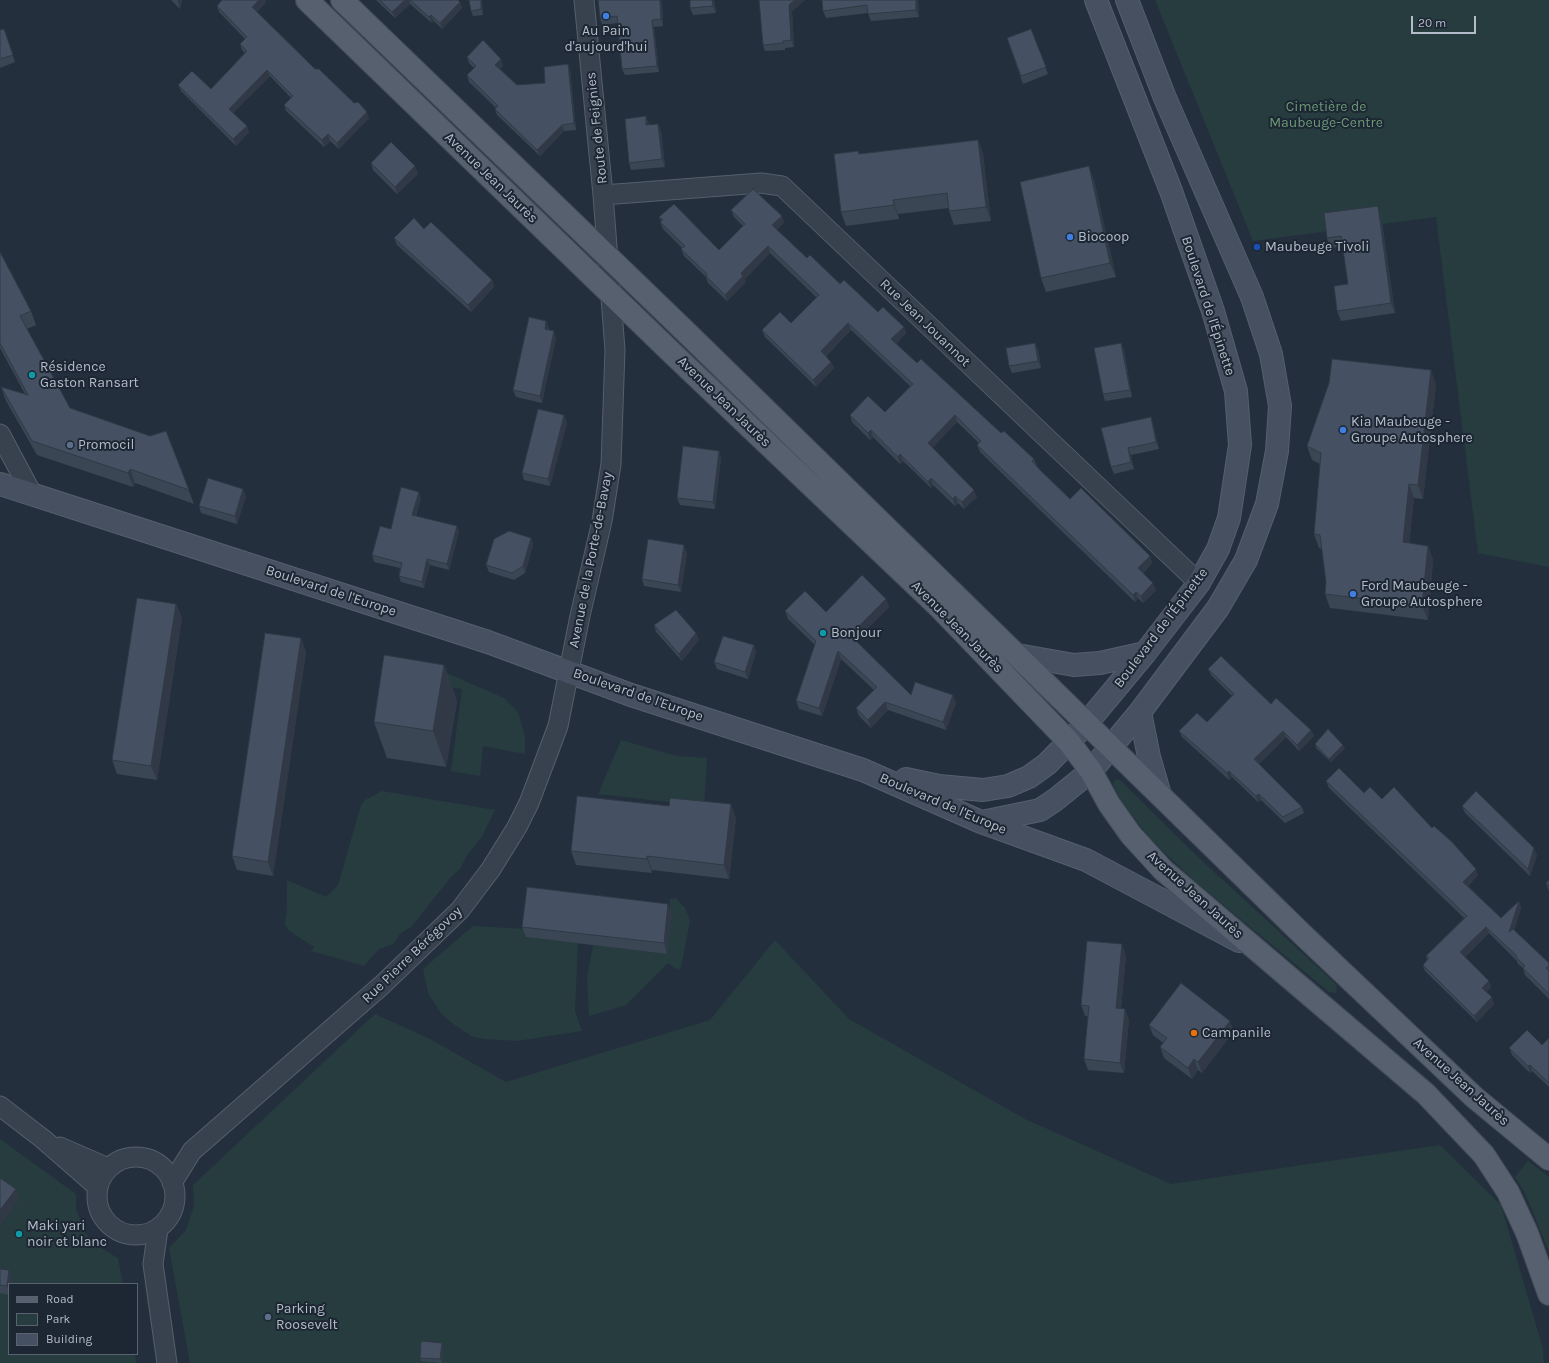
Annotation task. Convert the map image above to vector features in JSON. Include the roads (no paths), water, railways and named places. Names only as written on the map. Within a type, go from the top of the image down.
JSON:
[{"type":"main road","name":"Avenue Jean Jaurès","points":[[307,0],[611,294],[939,607],[1069,742],[1091,771],[1109,804],[1127,829],[1163,870],[1426,1094],[1484,1155],[1508,1192],[1527,1233],[1549,1294]]},
{"type":"main road","name":"Avenue Jean Jaurès","points":[[342,0],[1414,1041],[1474,1096],[1549,1159]]},
{"type":"street","name":"Route de Feignies","points":[[584,0],[608,257]]},
{"type":"street","name":"Boulevard de l'Épinette","points":[[863,770],[939,786],[983,790],[1008,786],[1029,777],[1047,764],[1086,724],[1145,653],[1199,583],[1218,549],[1230,511],[1240,445],[1236,391],[1213,311],[1171,191],[1096,0]]},
{"type":"street","points":[[981,822],[1040,810],[1069,790],[1091,771],[1112,748],[1218,608],[1246,560],[1267,504],[1277,451],[1280,406],[1271,354],[1252,297],[1166,98],[1127,0]]},
{"type":"street","name":"Rue Jean Jouannot","points":[[603,195],[761,183],[782,186],[1199,583]]},
{"type":"street","name":"Avenue de la Porte-de-Bavay","points":[[569,671],[602,521],[610,464],[615,350],[608,257]]},
{"type":"street","points":[[0,434],[32,494]]},
{"type":"street","name":"Boulevard de l'Europe","points":[[0,484],[488,642],[631,694],[863,770],[981,822],[1086,860],[1258,951]]},
{"type":"street","points":[[1017,655],[1074,665],[1100,664],[1145,653]]},
{"type":"street","name":"Rue Pierre Bérégovoy","points":[[172,1183],[192,1151],[382,985],[460,910],[490,869],[517,827],[529,803],[558,726],[569,671]]},
{"type":"street","points":[[1140,712],[1148,752],[1160,795]]},
{"type":"street","points":[[0,1106],[43,1139],[98,1187]]},
{"type":"street","points":[[43,1139],[108,1168]]},
{"type":"street","points":[[161,1166],[192,1151]]},
{"type":"street","points":[[140,1157],[151,1160],[161,1166],[172,1183],[175,1196],[173,1208],[167,1220],[158,1229],[146,1234],[133,1235],[120,1232],[109,1224],[101,1214],[97,1201],[98,1187],[108,1168],[117,1162],[128,1158],[140,1157]]},
{"type":"street","points":[[158,1229],[153,1264],[168,1363]]},
{"type":"street","points":[[133,1235],[153,1264]]},
{"type":"place","name":"Au Pain d'aujourd'hui","points":[[606,16]]},
{"type":"place","name":"Biocoop","points":[[1070,237]]},
{"type":"place","name":"Maubeuge Tivoli","points":[[1257,247]]},
{"type":"place","name":"Résidence Gaston Ransart","points":[[32,375]]},
{"type":"place","name":"Kia Maubeuge - Groupe Autosphere","points":[[1343,430]]},
{"type":"place","name":"Promocil","points":[[70,445]]},
{"type":"place","name":"Ford Maubeuge - Groupe Autosphere","points":[[1353,594]]},
{"type":"place","name":"Bonjour","points":[[823,633]]},
{"type":"place","name":"Campanile","points":[[1194,1033]]},
{"type":"place","name":"Maki yari noir et blanc","points":[[19,1234]]},
{"type":"place","name":"Parking Roosevelt","points":[[268,1317]]},
{"type":"park label","name":"Cimetière de Maubeuge-Centre","points":[[1326,116]]}]
